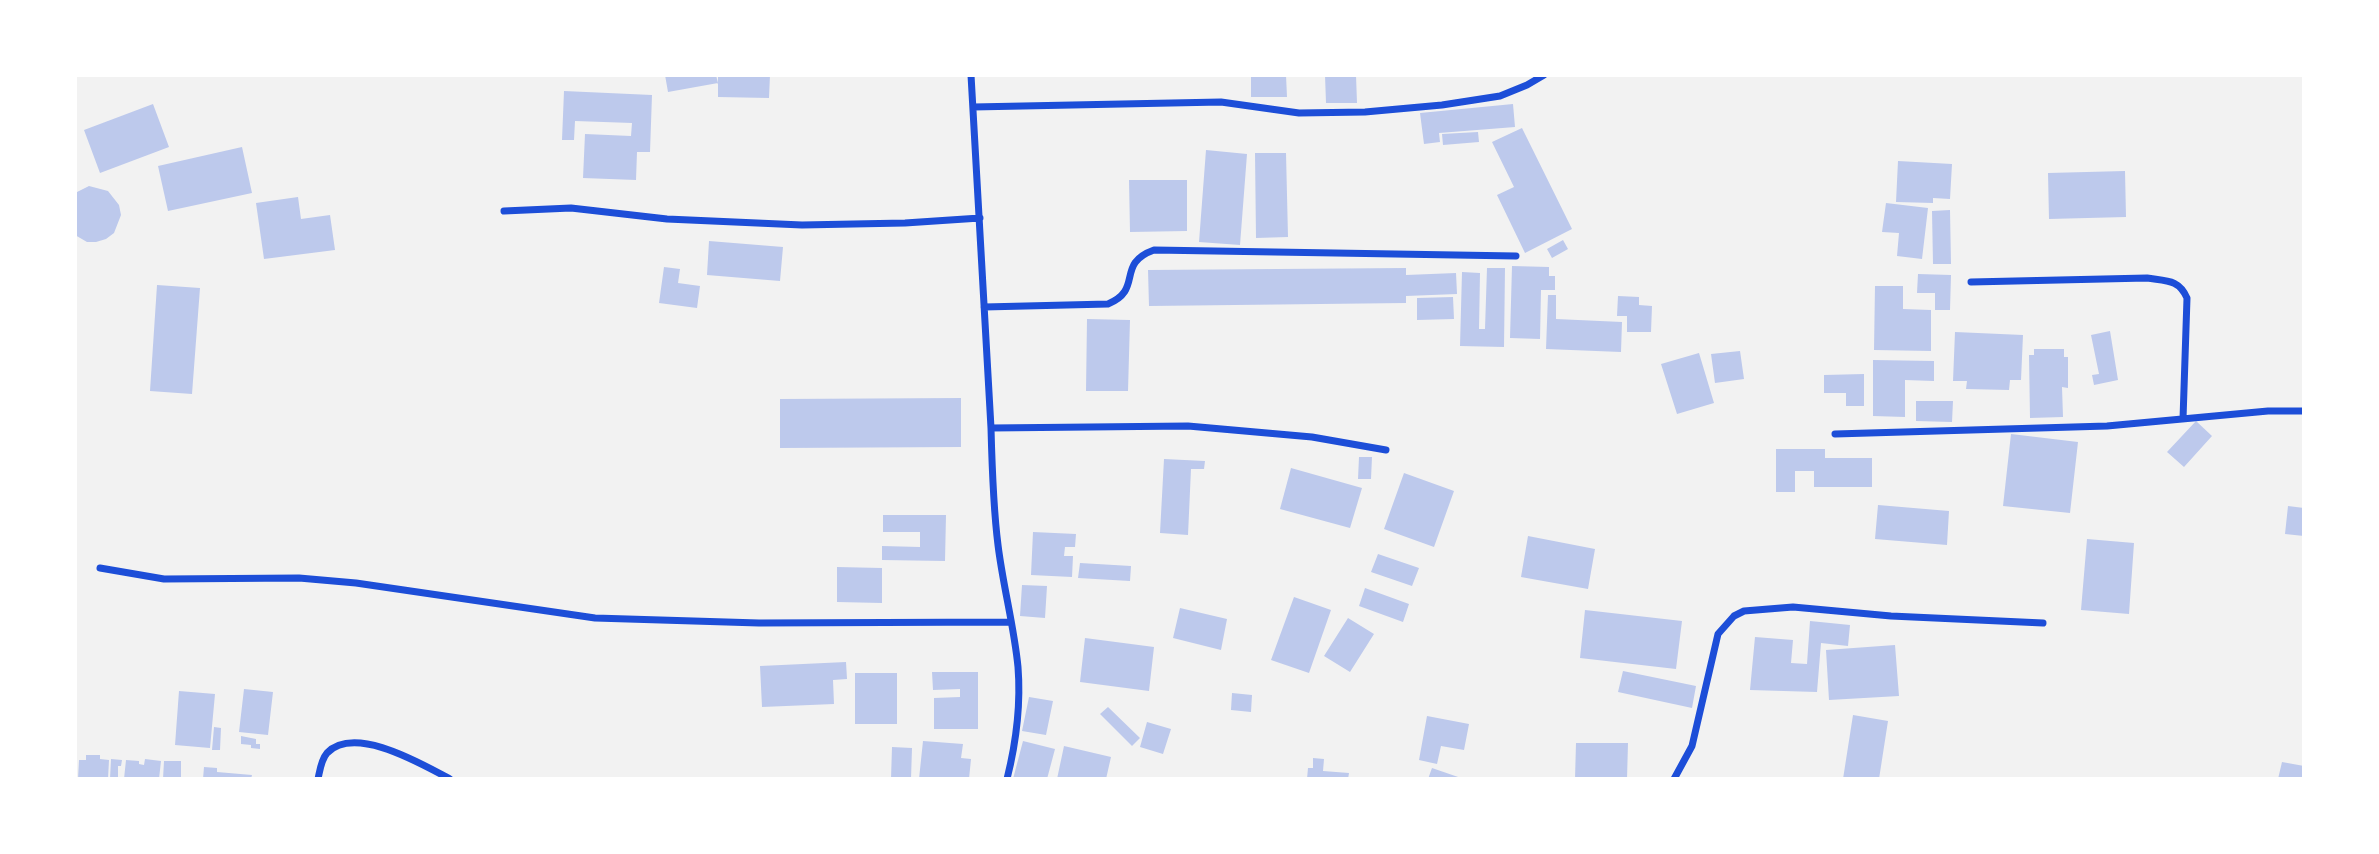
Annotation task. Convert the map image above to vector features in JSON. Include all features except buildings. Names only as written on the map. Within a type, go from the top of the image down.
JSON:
[{"type":"street","points":[[971,75],[992,474],[998,546],[1018,666],[1019,706],[1013,756],[1007,779]]},
{"type":"street","points":[[973,107],[1221,102],[1299,113],[1365,112],[1442,105],[1500,96],[1544,75]]},
{"type":"street","points":[[504,211],[570,208],[667,219],[803,225],[980,218]]},
{"type":"street","points":[[984,307],[1108,304],[1122,298],[1129,284],[1131,265],[1139,255],[1154,250],[1516,256]]},
{"type":"street","points":[[1971,282],[2147,278],[2175,282],[2187,298],[2183,419]]},
{"type":"street","points":[[1835,433],[2107,426],[2268,411],[2304,411]]},
{"type":"street","points":[[991,428],[1188,426],[1312,437],[1386,450]]},
{"type":"street","points":[[100,568],[163,579],[299,578],[345,582],[595,618],[760,623],[1010,622]]},
{"type":"street","points":[[1674,779],[1692,746],[1718,634],[1734,616],[1745,611],[1793,607],[1891,616],[2043,622]]},
{"type":"street","points":[[318,779],[328,751],[351,743],[400,754],[450,779]]}]
